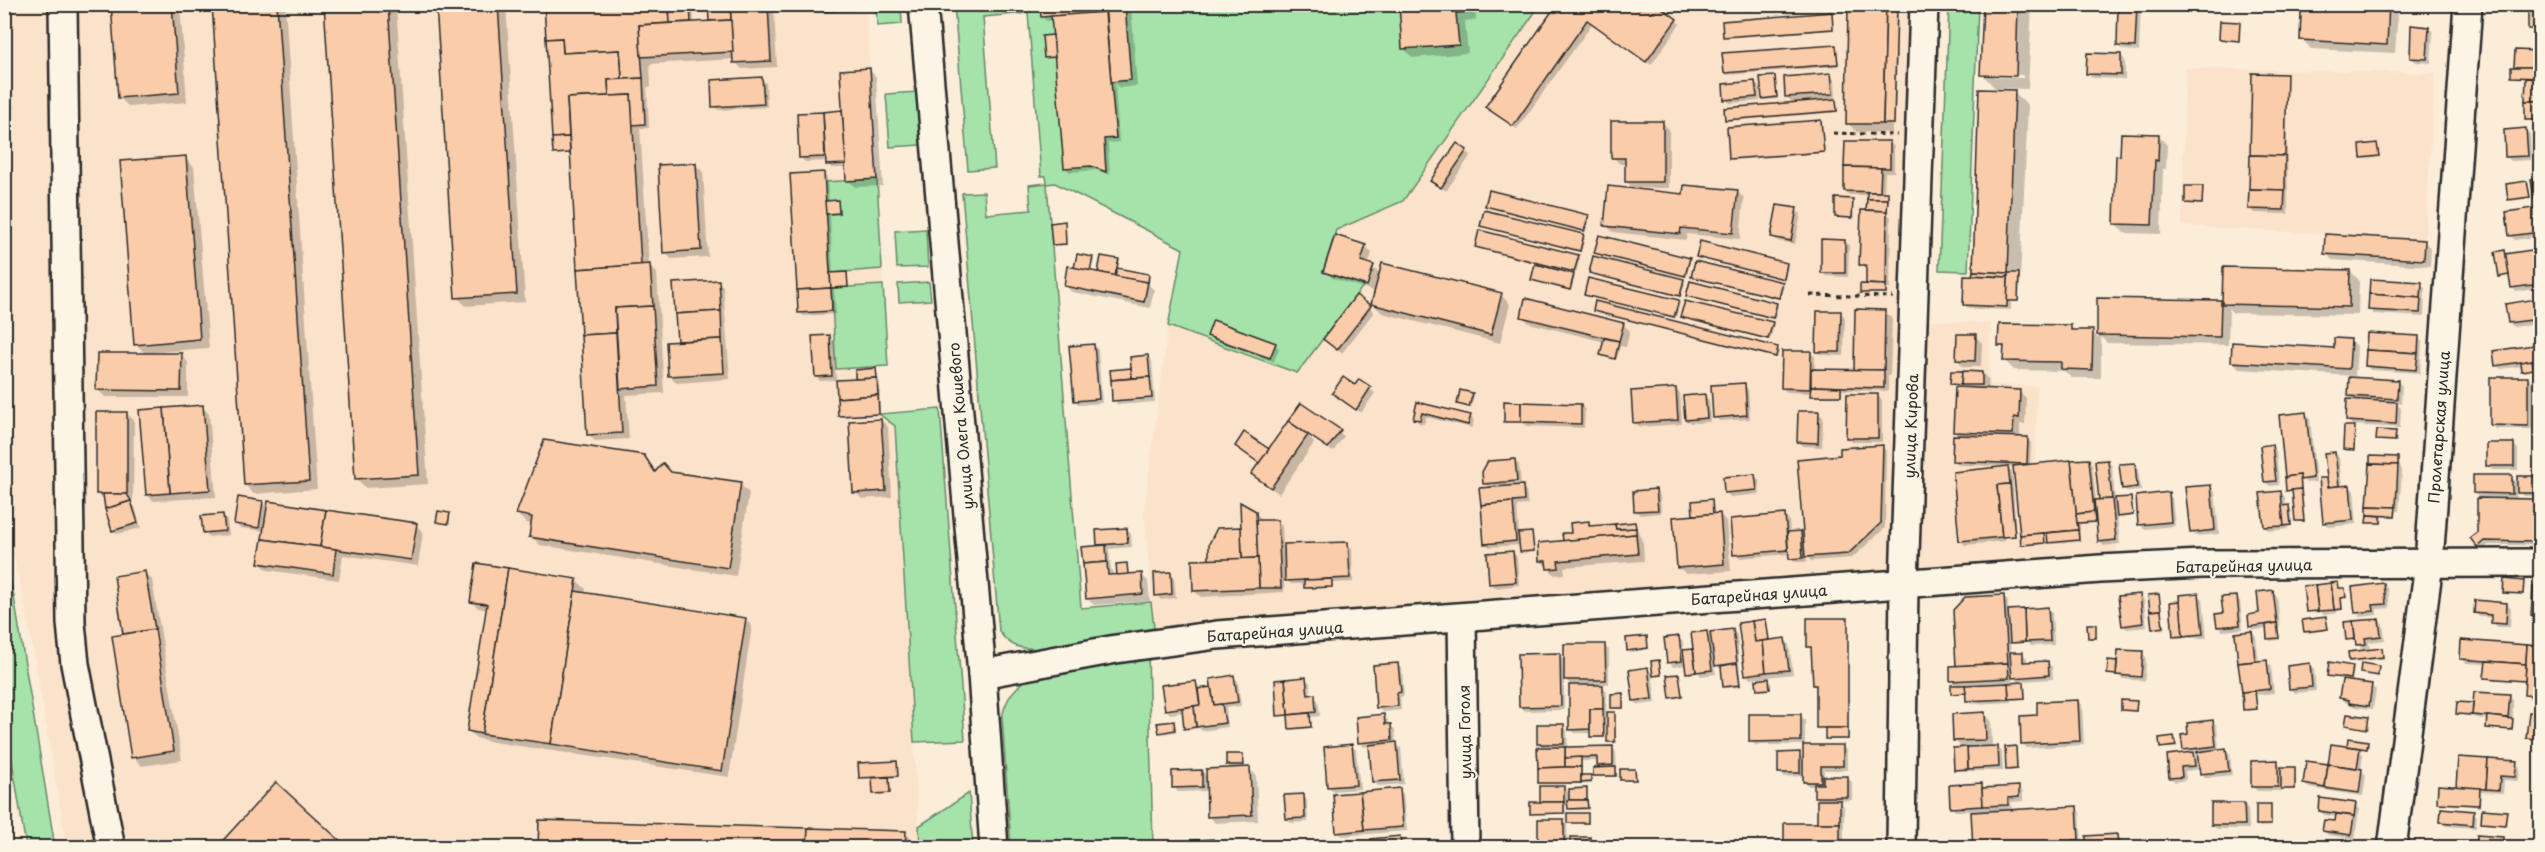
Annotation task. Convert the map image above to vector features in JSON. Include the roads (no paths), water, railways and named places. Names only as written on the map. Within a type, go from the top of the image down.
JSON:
[{"type":"street","points":[[63,4],[71,623],[75,664],[111,848]]},
{"type":"street","name":"улица Олега Кошевого","points":[[923,4],[982,674],[994,848]]},
{"type":"street","name":"улица Кирова","points":[[1901,848],[1904,583],[1924,4]]},
{"type":"street","name":"Пролетарская улица","points":[[2392,848],[2429,563],[2468,4]]},
{"type":"street","name":"Батарейная улица","points":[[982,674],[1185,638],[2100,568],[2202,564],[2541,563]]},
{"type":"street","name":"улица Гоголя","points":[[1462,617],[1466,848]]}]
